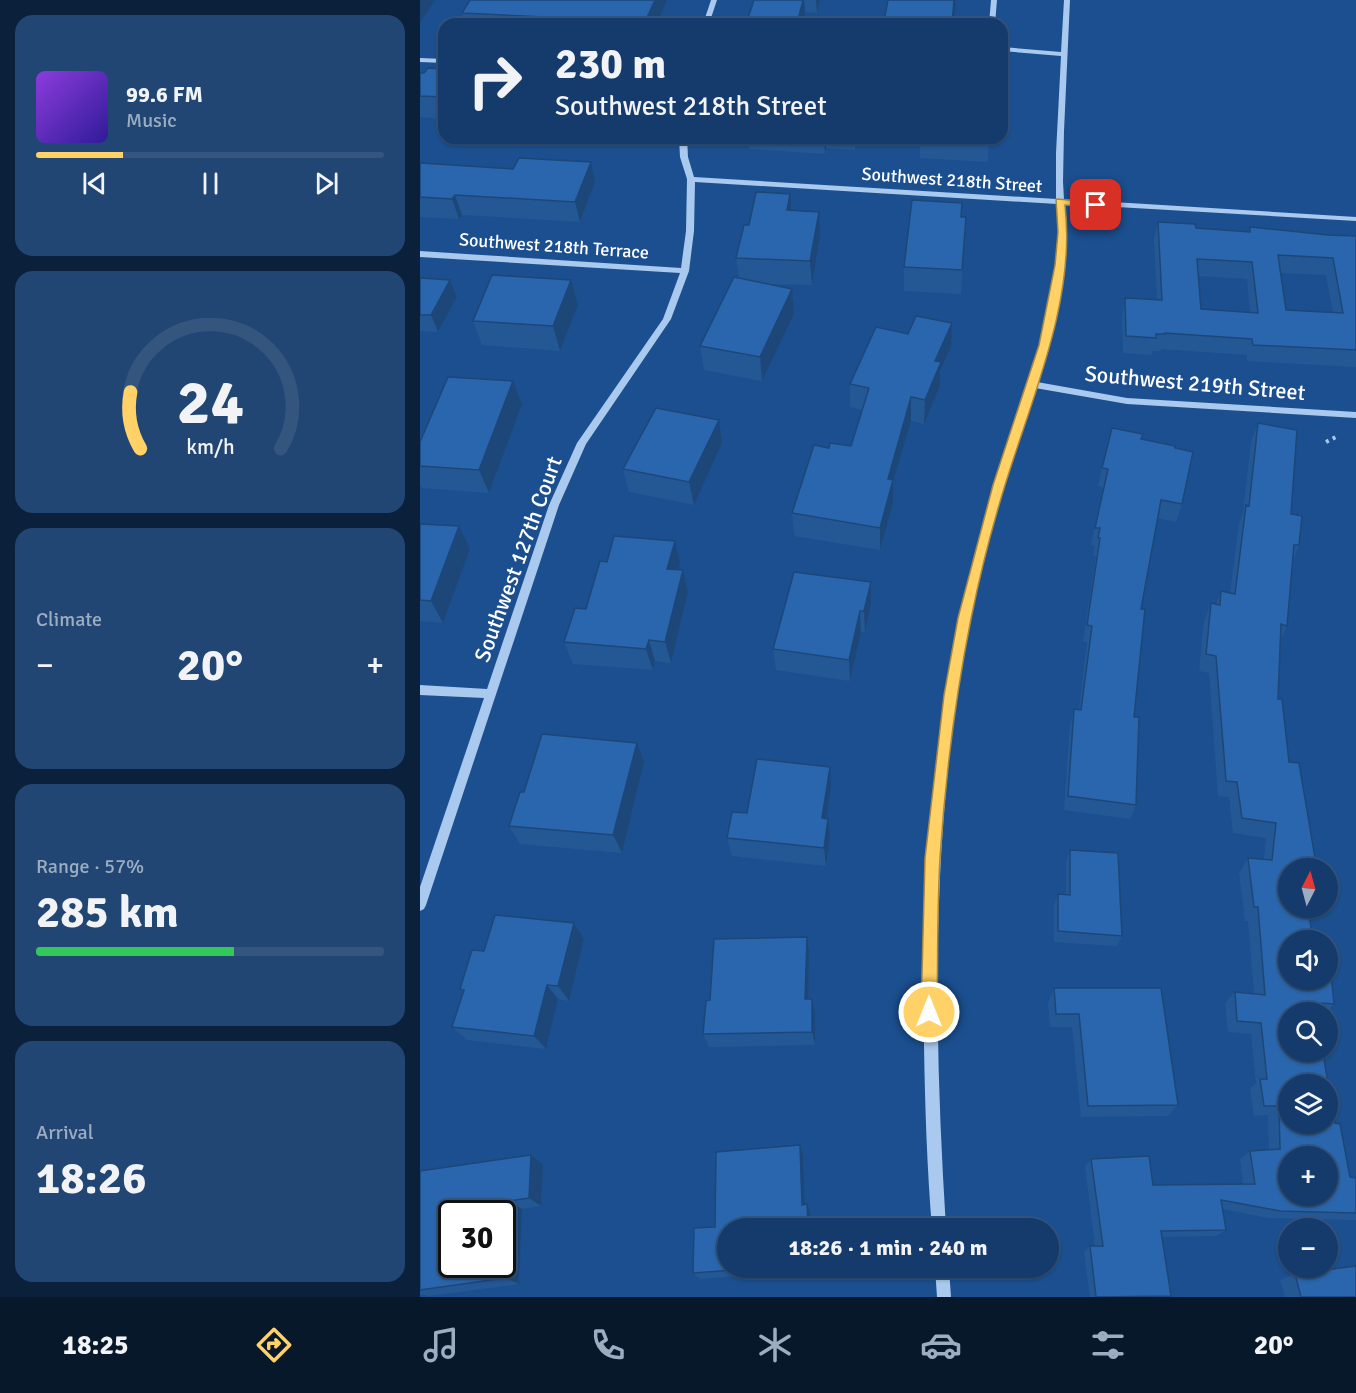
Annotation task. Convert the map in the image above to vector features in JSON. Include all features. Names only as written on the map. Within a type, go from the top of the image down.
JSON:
[{"type":"street","points":[[708,18],[714,0]]},
{"type":"street","points":[[992,18],[994,0]]},
{"type":"street","points":[[938,1218],[931,1097],[929,989],[933,858],[940,777],[964,618],[980,551],[1045,345],[1059,277],[1063,232],[1059,179],[1067,0]]},
{"type":"street","points":[[1008,49],[1064,54]]},
{"type":"street","points":[[420,60],[438,61]]},
{"type":"street","name":"Southwest 127th Court","points":[[420,905],[554,505],[582,443],[667,319],[685,271],[690,231],[691,179],[684,158],[683,144]]},
{"type":"street","name":"Southwest 218th Street","points":[[691,179],[1356,219]]},
{"type":"street","name":"Southwest 218th Terrace","points":[[420,254],[685,271]]},
{"type":"street","name":"Southwest 219th Street","points":[[1031,384],[1127,400],[1356,415]]},
{"type":"street","points":[[420,690],[490,694]]},
{"type":"street","points":[[943,1278],[944,1297]]},
{"type":"path","points":[[1326,442],[1338,436]]},
{"type":"building","points":[[470,0],[655,0],[647,18],[564,18],[462,13]]},
{"type":"building","points":[[754,0],[803,0],[798,18],[748,18]]},
{"type":"building","points":[[888,0],[954,0],[952,18],[885,18]]},
{"type":"building","points":[[428,68],[438,69],[438,97],[420,96],[420,73],[424,73]]},
{"type":"building","points":[[519,158],[591,162],[575,202],[455,195],[452,199],[420,197],[420,163],[513,169]]},
{"type":"building","points":[[756,192],[790,194],[787,210],[819,212],[810,261],[736,258],[744,225],[749,225]]},
{"type":"building","points":[[912,200],[962,203],[961,217],[966,217],[962,270],[904,267]]},
{"type":"building","points":[[1158,222],[1195,224],[1196,228],[1250,232],[1250,227],[1356,236],[1356,350],[1253,345],[1252,339],[1165,333],[1156,334],[1156,338],[1126,336],[1125,298],[1162,300]],"holes":[[[1278,255],[1333,258],[1343,313],[1286,310]],[[1197,259],[1252,262],[1258,313],[1201,309]]]},
{"type":"building","points":[[492,275],[571,280],[553,326],[473,321]]},
{"type":"building","points":[[734,277],[792,289],[760,357],[700,346]]},
{"type":"building","points":[[420,278],[450,280],[431,315],[420,315]]},
{"type":"building","points":[[916,316],[952,323],[935,361],[941,362],[925,400],[911,397],[888,479],[893,480],[880,528],[792,513],[814,445],[829,448],[830,443],[851,446],[869,388],[850,384],[876,327],[908,334]]},
{"type":"building","points":[[448,377],[513,381],[479,470],[420,466],[420,442]]},
{"type":"building","points":[[656,408],[719,420],[689,482],[623,469]]},
{"type":"building","points":[[1258,423],[1297,430],[1291,514],[1302,516],[1299,545],[1294,545],[1287,626],[1281,624],[1278,699],[1282,699],[1289,762],[1299,763],[1315,858],[1278,858],[1278,918],[1310,918],[1311,930],[1278,930],[1278,990],[1333,990],[1334,1002],[1278,1002],[1278,1062],[1324,1062],[1326,1074],[1278,1074],[1278,1106],[1264,1106],[1260,1079],[1267,1079],[1261,1023],[1237,1021],[1235,992],[1265,995],[1258,907],[1254,907],[1248,858],[1272,860],[1276,823],[1242,818],[1237,782],[1226,781],[1216,656],[1206,654],[1211,603],[1220,605],[1221,591],[1235,594],[1246,505],[1249,506]]},
{"type":"building","points":[[1112,428],[1143,434],[1141,439],[1193,452],[1182,504],[1161,500],[1141,609],[1145,609],[1134,717],[1139,717],[1136,805],[1068,796],[1074,709],[1081,710],[1092,626],[1087,625],[1100,538],[1098,538],[1100,528],[1095,528],[1108,469],[1102,468]]},
{"type":"building","points":[[420,524],[459,526],[431,601],[420,600]]},
{"type":"building","points":[[614,536],[675,541],[667,569],[683,570],[665,642],[649,640],[646,649],[564,642],[575,608],[586,609],[600,561],[607,562]]},
{"type":"building","points":[[794,572],[871,582],[864,611],[860,611],[849,660],[773,649]]},
{"type":"building","points":[[542,734],[637,743],[613,835],[509,826],[520,792],[524,792]]},
{"type":"building","points":[[757,759],[830,767],[822,818],[828,819],[824,848],[727,838],[732,812],[747,813]]},
{"type":"building","points":[[1070,850],[1118,853],[1122,936],[1058,931],[1058,894],[1070,895]]},
{"type":"building","points":[[495,915],[574,923],[558,986],[547,985],[534,1036],[452,1027],[464,990],[460,989],[472,950],[484,951]]},
{"type":"building","points":[[807,937],[805,999],[812,999],[812,1032],[703,1034],[706,1001],[710,1000],[714,939]]},
{"type":"building","points":[[1054,988],[1161,988],[1178,1105],[1088,1106],[1079,1014],[1056,1014]]},
{"type":"building","points":[[1338,1124],[1340,1124],[1350,1177],[1356,1178],[1356,1213],[1280,1211],[1221,1200],[1226,1230],[1161,1231],[1171,1296],[1096,1297],[1090,1246],[1103,1246],[1091,1159],[1149,1156],[1153,1185],[1255,1184],[1250,1151],[1278,1149],[1278,1206],[1338,1206],[1338,1146],[1280,1146],[1280,1134],[1338,1134]]},
{"type":"building","points":[[800,1145],[802,1205],[807,1204],[808,1218],[717,1218],[717,1271],[693,1273],[694,1228],[715,1227],[716,1152]]},
{"type":"building","points":[[531,1155],[529,1198],[438,1200],[438,1278],[505,1278],[420,1290],[420,1171]]},
{"type":"building","points":[[1356,1266],[1356,1297],[1301,1297],[1296,1278],[1338,1278],[1338,1268]]},
{"type":"route","points":[[929,1012],[929,933],[940,777],[964,618],[999,485],[1045,345],[1060,265],[1063,232],[1060,202],[1096,205]]}]
